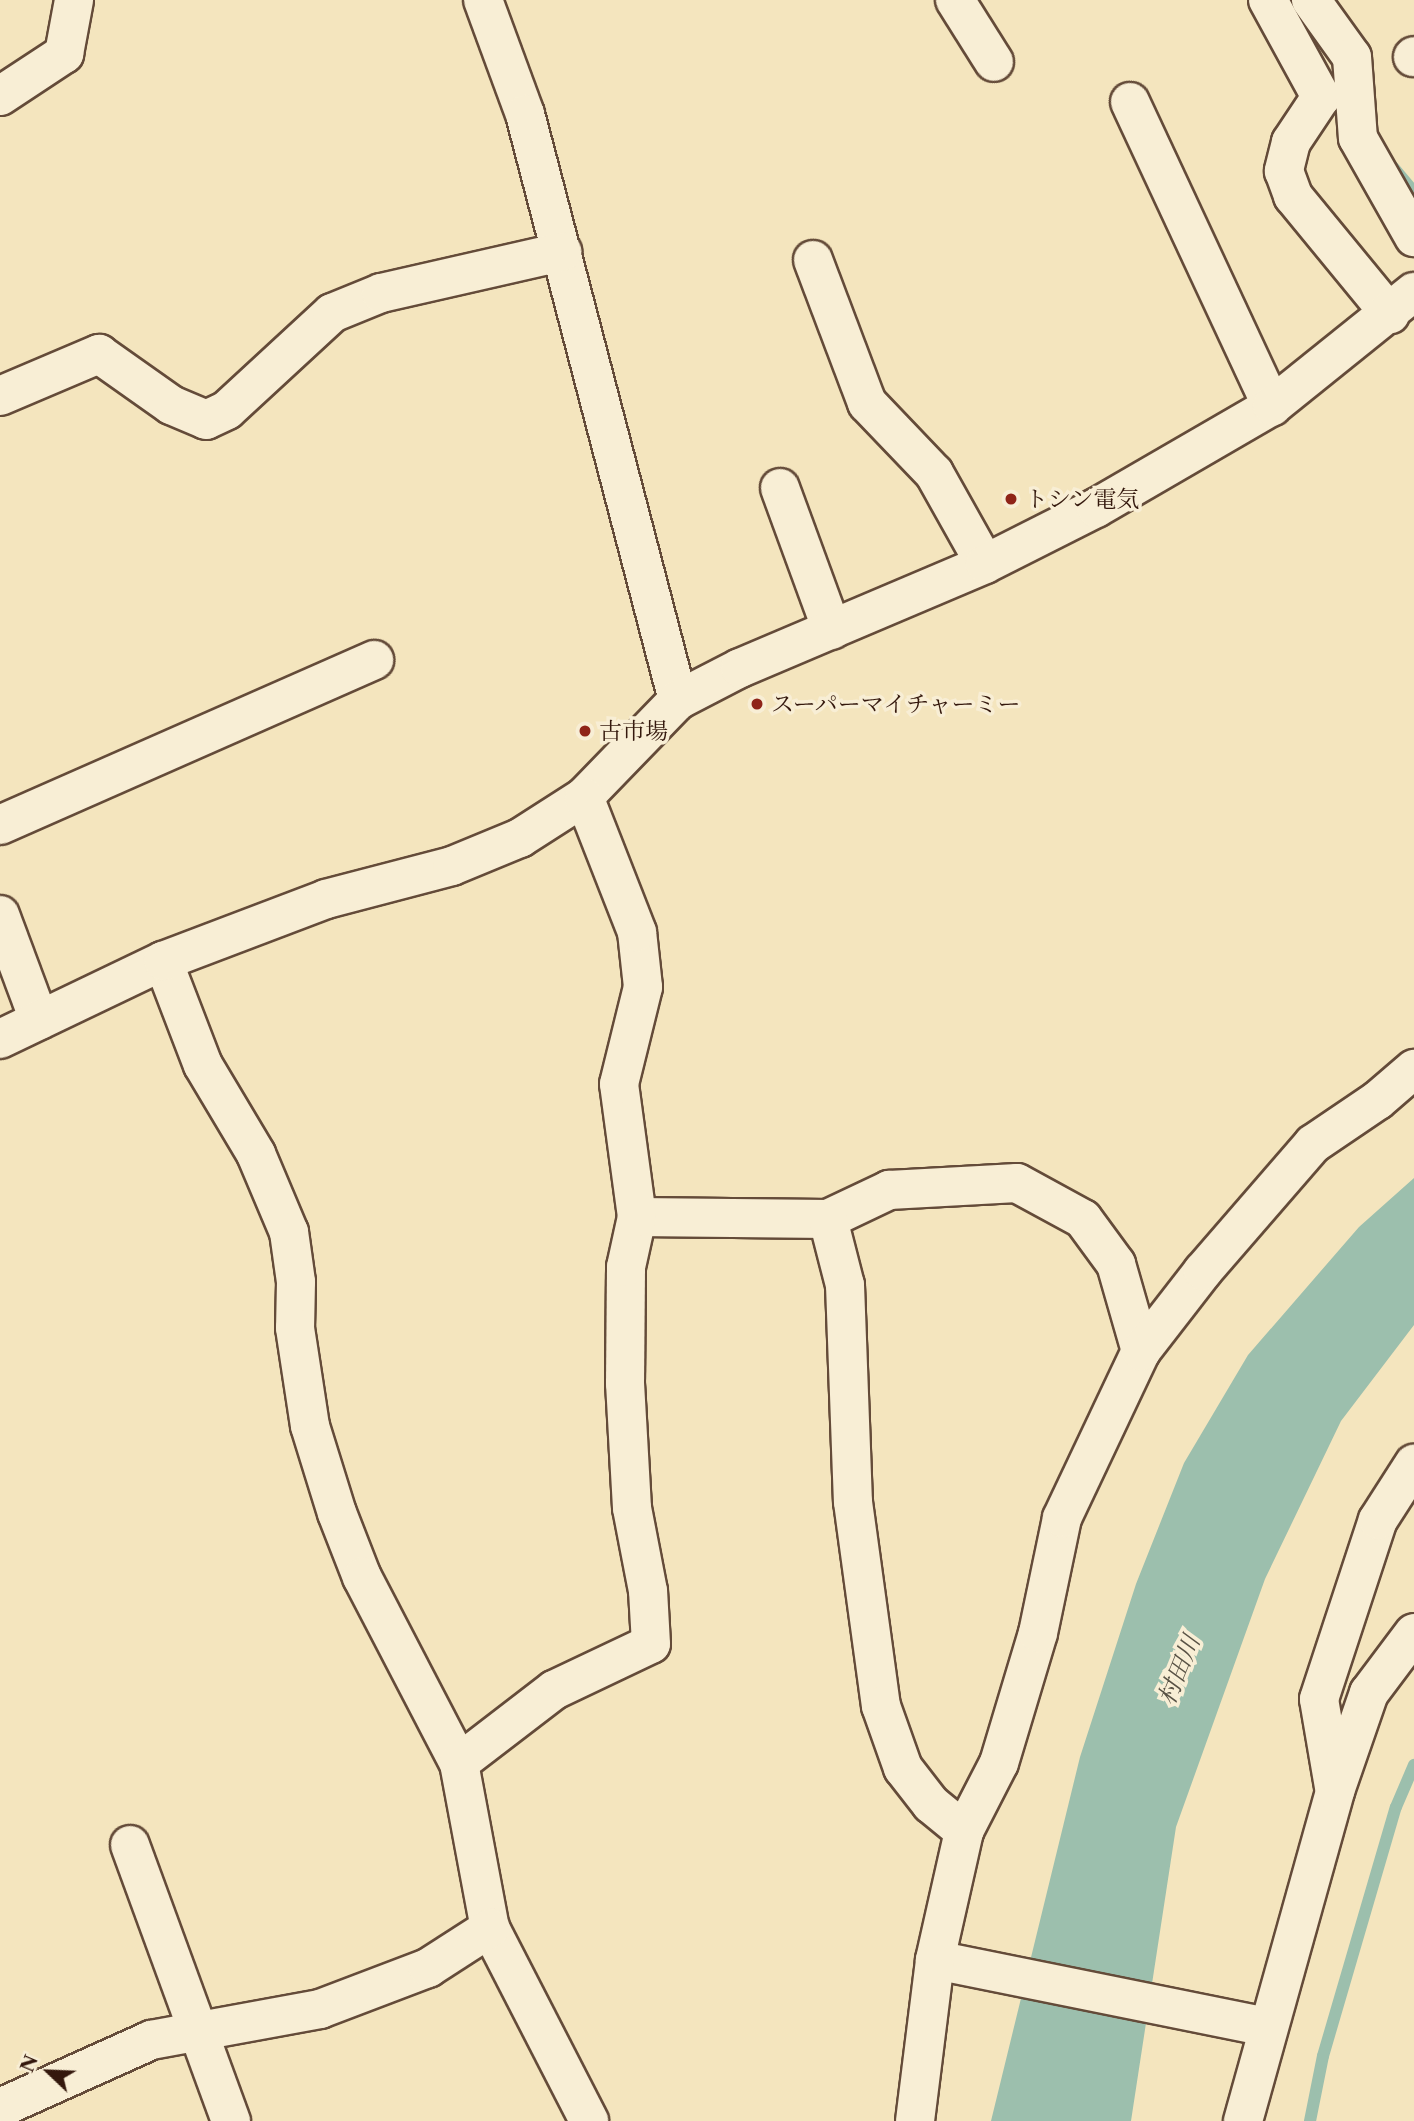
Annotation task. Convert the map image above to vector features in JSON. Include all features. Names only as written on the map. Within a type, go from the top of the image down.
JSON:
[{"type":"street","points":[[0,96],[64,54],[74,0]]},
{"type":"street","points":[[483,0],[525,114],[678,700]]},
{"type":"street","points":[[955,0],[994,62]]},
{"type":"street","points":[[0,1039],[163,961],[326,899],[452,866],[520,838],[584,797],[678,700],[985,564],[1096,508],[1272,406],[1402,303],[1293,196],[1284,171],[1291,142],[1321,97],[1268,0]]},
{"type":"street","points":[[1311,0],[1352,57],[1358,138],[1414,237]]},
{"type":"street","points":[[1130,102],[1272,406]]},
{"type":"street","points":[[0,396],[99,354],[118,363],[171,405],[206,419],[227,410],[332,313],[381,293],[562,252]]},
{"type":"street","points":[[813,260],[867,403],[934,473],[985,564]]},
{"type":"street","points":[[780,488],[832,630]]},
{"type":"street","points":[[0,825],[373,660]]},
{"type":"street","points":[[458,1763],[554,1690],[651,1644],[648,1591],[632,1508],[625,1384],[626,1267],[637,1217],[619,1084],[643,987],[637,932],[584,797]]},
{"type":"street","points":[[0,915],[40,1020]]},
{"type":"street","points":[[163,961],[203,1065],[256,1154],[289,1232],[296,1282],[295,1328],[310,1426],[337,1513],[362,1577],[458,1763],[490,1928],[589,2121]]},
{"type":"street","points":[[915,2121],[935,1960],[964,1831],[999,1763],[1038,1633],[1062,1518],[1141,1351],[1312,1144],[1378,1100],[1414,1069]]},
{"type":"street","points":[[637,1217],[828,1219],[889,1190],[1017,1183],[1083,1219],[1103,1246],[1116,1264],[1141,1351]]},
{"type":"street","points":[[828,1219],[845,1285],[853,1502],[881,1706],[903,1768],[931,1804],[964,1831]]},
{"type":"street","points":[[1335,1791],[1319,1699],[1378,1520],[1414,1464]]},
{"type":"street","points":[[1243,2121],[1266,2028],[1335,1791],[1369,1693],[1414,1633]]},
{"type":"street","points":[[131,1845],[196,2034],[232,2121]]},
{"type":"street","points":[[0,2108],[151,2040],[196,2034],[320,2009],[428,1968],[490,1928]]},
{"type":"street","points":[[935,1960],[1266,2028]]},
{"type":"water","name":"村田川","points":[[1414,1178],[1414,1325],[1341,1421],[1265,1579],[1176,1827],[1131,2121],[991,2121],[1080,1757],[1136,1584],[1184,1463],[1248,1355],[1359,1227]]},
{"type":"waterway","points":[[1393,167],[1414,192]]},
{"type":"waterway","points":[[1310,2121],[1323,2056],[1396,1807],[1414,1765]]},
{"type":"place","name":"トシン電気","points":[[1011,499]]},
{"type":"place","name":"スーパーマイチャーミー","points":[[757,704]]},
{"type":"place","name":"古市場","points":[[585,731]]}]
